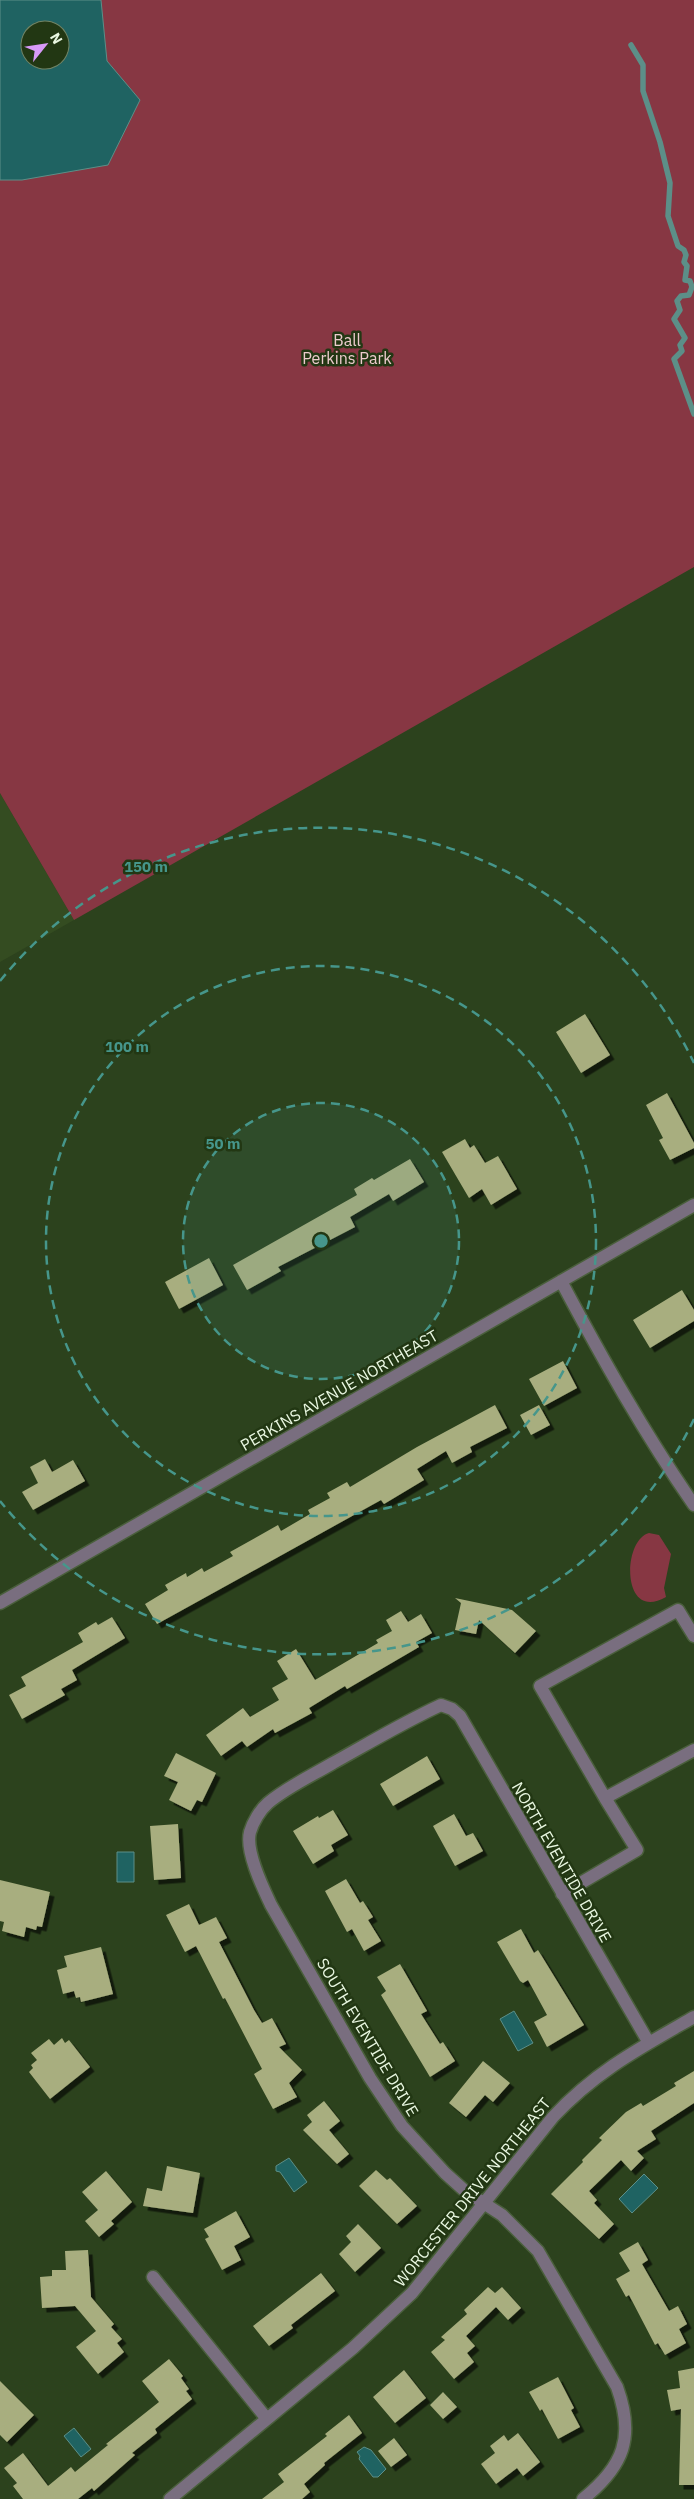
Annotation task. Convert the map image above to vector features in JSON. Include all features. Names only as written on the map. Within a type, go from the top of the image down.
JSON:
[{"type":"street","name":"PERKINS AVENUE NORTHEAST","points":[[0,1603],[694,1205]]},
{"type":"street","points":[[561,1281],[607,1367],[658,1453],[694,1505]]},
{"type":"street","points":[[562,1894],[637,1850],[540,1686],[678,1610],[694,1636]]},
{"type":"street","name":"SOUTH EVENTIDE DRIVE","points":[[441,1705],[289,1788],[262,1809],[249,1834],[250,1847],[260,1880],[274,1912],[369,2076],[418,2145],[458,2185],[502,2215],[538,2251],[617,2387],[626,2418],[625,2441],[619,2457],[602,2483],[583,2499]]},
{"type":"street","name":"NORTH EVENTIDE DRIVE","points":[[441,1705],[452,1709],[460,1716],[648,2043]]},
{"type":"street","points":[[605,1798],[694,1750]]},
{"type":"street","name":"WORCESTER DRIVE NORTHEAST","points":[[170,2499],[386,2318],[427,2276],[553,2117],[571,2098],[597,2075],[694,2017]]},
{"type":"street","points":[[153,2277],[267,2419]]},
{"type":"shaded area","points":[[0,793],[74,920],[0,962]]},
{"type":"green space","name":"Ball Perkins Park","points":[[0,0],[694,0],[694,567],[74,920],[0,793]]},
{"type":"green space","points":[[649,1533],[659,1535],[671,1554],[664,1588],[666,1597],[651,1602],[641,1599],[634,1590],[630,1577],[634,1550],[640,1539]]},
{"type":"water","points":[[0,0],[101,0],[107,61],[140,100],[108,165],[22,180],[0,180]]},
{"type":"water","points":[[117,1852],[134,1852],[134,1882],[117,1882]]},
{"type":"water","points":[[514,2011],[533,2043],[518,2051],[500,2019]]},
{"type":"water","points":[[289,2158],[307,2182],[294,2192],[280,2172],[276,2171],[276,2166]]},
{"type":"water","points":[[644,2174],[658,2188],[632,2213],[619,2199]]},
{"type":"water","points":[[74,2428],[91,2449],[81,2457],[64,2436]]},
{"type":"water","points":[[364,2447],[371,2450],[386,2469],[378,2477],[373,2477],[359,2459],[360,2456],[357,2452]]},
{"type":"building","points":[[585,1014],[610,1055],[581,1073],[556,1032]]},
{"type":"building","points":[[667,1093],[694,1143],[694,1148],[670,1160],[659,1140],[663,1138],[646,1105]]},
{"type":"building","points":[[465,1139],[470,1148],[474,1145],[485,1163],[498,1156],[517,1189],[491,1205],[482,1189],[469,1198],[442,1152]]},
{"type":"building","points":[[410,1159],[424,1182],[393,1201],[389,1194],[350,1217],[355,1227],[278,1267],[281,1271],[247,1290],[233,1265],[357,1195],[354,1189],[372,1178],[374,1180]]},
{"type":"building","points":[[209,1258],[223,1285],[179,1309],[165,1282]]},
{"type":"building","points":[[682,1290],[694,1310],[694,1321],[650,1348],[633,1320]]},
{"type":"building","points":[[563,1361],[577,1388],[544,1406],[529,1379]]},
{"type":"building","points":[[495,1405],[507,1428],[470,1447],[472,1452],[452,1463],[446,1451],[417,1469],[424,1480],[384,1504],[381,1500],[157,1624],[145,1604],[168,1590],[165,1585],[186,1573],[187,1577],[202,1568],[204,1572],[233,1556],[230,1552],[278,1525],[281,1531],[310,1514],[308,1510],[330,1498],[327,1493],[347,1482],[350,1487],[417,1447]]},
{"type":"building","points":[[539,1405],[550,1425],[531,1435],[520,1415]]},
{"type":"building","points":[[45,1459],[52,1472],[73,1460],[85,1481],[33,1510],[22,1492],[38,1483],[30,1467]]},
{"type":"building","points":[[455,1598],[512,1610],[536,1631],[515,1653],[479,1620],[476,1634],[455,1630],[461,1603]]},
{"type":"building","points":[[401,1611],[408,1622],[421,1614],[432,1633],[416,1642],[419,1647],[347,1689],[345,1686],[309,1708],[312,1713],[275,1733],[273,1729],[247,1747],[242,1741],[221,1756],[206,1735],[243,1708],[250,1717],[279,1700],[272,1688],[288,1679],[277,1661],[296,1649],[315,1680],[378,1643],[376,1640],[392,1631],[386,1620]]},
{"type":"building","points":[[112,1617],[125,1638],[72,1670],[77,1680],[61,1689],[65,1695],[22,1719],[9,1695],[26,1686],[21,1677],[83,1642],[78,1633],[96,1622],[98,1625]]},
{"type":"building","points":[[176,1753],[216,1773],[202,1802],[197,1800],[191,1811],[169,1800],[178,1782],[164,1776]]},
{"type":"building","points":[[427,1756],[440,1779],[393,1806],[380,1784]]},
{"type":"building","points":[[333,1810],[348,1835],[331,1845],[334,1851],[313,1864],[293,1831],[318,1816],[319,1818]]},
{"type":"building","points":[[454,1814],[466,1836],[473,1833],[483,1851],[455,1866],[433,1826]]},
{"type":"building","points":[[178,1824],[181,1878],[154,1880],[150,1826]]},
{"type":"building","points":[[346,1879],[360,1903],[363,1901],[373,1917],[368,1920],[381,1941],[364,1951],[352,1929],[347,1932],[325,1891]]},
{"type":"building","points":[[0,1880],[50,1892],[42,1927],[37,1926],[36,1930],[26,1927],[24,1937],[2,1931],[4,1922],[0,1921]]},
{"type":"building","points":[[189,1904],[199,1925],[216,1917],[227,1938],[219,1942],[254,2010],[262,2023],[272,2018],[286,2044],[279,2047],[302,2070],[289,2083],[297,2097],[273,2109],[254,2074],[262,2069],[225,1998],[223,1999],[196,1946],[185,1952],[166,1915]]},
{"type":"building","points":[[521,1929],[534,1953],[538,1950],[584,2025],[547,2047],[534,2022],[547,2015],[528,1980],[523,1983],[520,1981],[497,1942]]},
{"type":"building","points":[[101,1947],[113,1994],[81,2002],[80,1997],[76,1998],[74,1991],[63,1994],[57,1970],[67,1967],[64,1956]]},
{"type":"building","points":[[400,1964],[427,2011],[421,2014],[440,2044],[443,2042],[455,2061],[430,2077],[381,1995],[386,1991],[377,1977]]},
{"type":"building","points":[[62,2038],[65,2043],[69,2040],[90,2067],[50,2099],[29,2072],[33,2068],[31,2065],[37,2060],[31,2053],[49,2039],[54,2045]]},
{"type":"building","points":[[483,2061],[510,2083],[493,2102],[485,2095],[466,2117],[449,2103]]},
{"type":"building","points":[[694,2071],[694,2103],[651,2131],[656,2139],[637,2151],[644,2158],[631,2171],[621,2160],[589,2191],[597,2200],[594,2203],[614,2224],[599,2239],[551,2194],[602,2140],[599,2138],[626,2112],[641,2103],[643,2106],[676,2086],[674,2083]]},
{"type":"building","points":[[324,2101],[340,2121],[329,2130],[349,2154],[337,2164],[303,2130],[312,2122],[307,2115]]},
{"type":"building","points":[[167,2166],[200,2173],[193,2213],[143,2206],[147,2188],[162,2191]]},
{"type":"building","points":[[376,2170],[387,2180],[390,2178],[417,2206],[397,2224],[359,2186]]},
{"type":"building","points":[[106,2171],[132,2202],[111,2221],[114,2224],[99,2237],[85,2221],[98,2210],[82,2192]]},
{"type":"building","points":[[236,2211],[250,2237],[234,2246],[241,2260],[222,2270],[205,2239],[209,2237],[204,2229]]},
{"type":"building","points":[[358,2224],[381,2248],[355,2272],[339,2254],[351,2242],[346,2236]]},
{"type":"building","points":[[638,2242],[648,2260],[642,2264],[669,2311],[678,2306],[687,2324],[679,2329],[686,2343],[665,2355],[658,2343],[655,2345],[629,2295],[626,2297],[616,2279],[630,2271],[619,2253]]},
{"type":"building","points":[[88,2250],[91,2297],[114,2324],[111,2327],[122,2339],[117,2343],[124,2352],[98,2374],[76,2347],[96,2331],[75,2306],[42,2308],[40,2277],[52,2276],[52,2270],[66,2270],[65,2251]]},
{"type":"building","points":[[321,2273],[335,2291],[291,2325],[293,2328],[269,2346],[253,2326]]},
{"type":"building","points":[[488,2287],[495,2293],[502,2287],[521,2308],[508,2320],[496,2307],[466,2336],[475,2346],[467,2353],[474,2362],[454,2379],[431,2352],[445,2340],[441,2337],[467,2314],[464,2310]]},
{"type":"building","points":[[169,2359],[183,2376],[181,2378],[189,2389],[186,2391],[192,2399],[155,2429],[157,2433],[132,2453],[135,2455],[94,2491],[92,2488],[78,2499],[23,2499],[13,2486],[17,2483],[4,2468],[23,2453],[48,2486],[71,2467],[75,2472],[108,2445],[106,2444],[159,2402],[142,2381]]},
{"type":"building","points":[[694,2368],[694,2485],[679,2485],[681,2409],[671,2411],[667,2390],[680,2388],[678,2371]]},
{"type":"building","points":[[404,2370],[426,2398],[395,2423],[373,2397]]},
{"type":"building","points":[[558,2377],[574,2408],[571,2410],[580,2427],[558,2439],[542,2409],[540,2411],[529,2392]]},
{"type":"building","points":[[0,2381],[34,2415],[7,2442],[0,2435]]},
{"type":"building","points":[[443,2392],[457,2407],[443,2419],[430,2405]]},
{"type":"building","points":[[349,2415],[362,2433],[324,2463],[325,2465],[304,2484],[310,2492],[302,2499],[262,2499],[284,2482],[278,2474],[327,2436],[325,2434]]},
{"type":"building","points":[[518,2433],[540,2462],[523,2476],[517,2468],[496,2484],[481,2464],[495,2453],[490,2446],[504,2435],[508,2441]]},
{"type":"building","points":[[394,2438],[407,2455],[391,2467],[378,2451]]},
{"type":"waterway","points":[[631,45],[643,65],[643,91],[660,142],[670,183],[668,216],[678,246],[684,250],[686,255],[684,262],[687,266],[685,280],[690,281],[692,287],[689,295],[681,296],[677,301],[680,310],[674,319],[685,338],[680,345],[682,351],[674,359],[694,414]]}]
